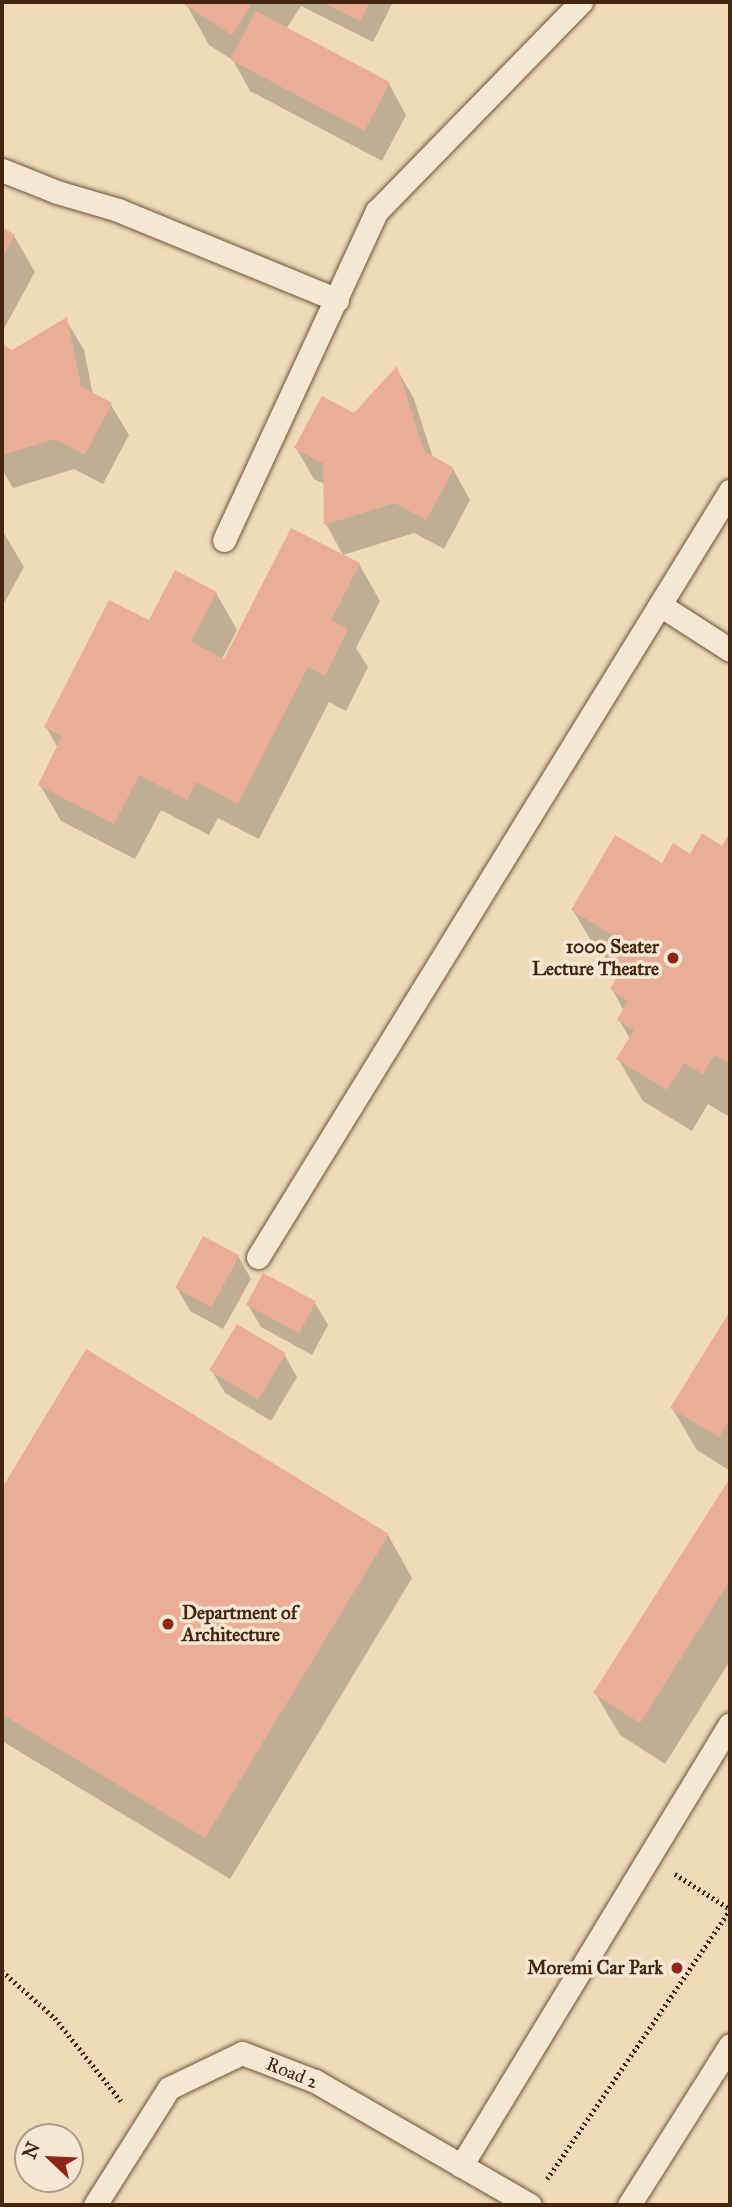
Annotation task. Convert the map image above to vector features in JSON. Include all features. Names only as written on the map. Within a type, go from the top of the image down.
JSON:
[{"type":"lane","points":[[224,540],[377,211],[581,2]]},
{"type":"lane","points":[[2,170],[57,192],[118,210],[337,300]]},
{"type":"lane","points":[[258,1257],[730,491]]},
{"type":"lane","points":[[660,605],[730,650]]},
{"type":"lane","points":[[461,2166],[730,1724]]},
{"type":"lane","points":[[629,2205],[730,2045]]},
{"type":"lane","name":"Road 2","points":[[95,2205],[169,2088],[243,2053],[315,2081],[530,2205]]},
{"type":"path","points":[[530,2205],[730,1910],[650,1859]]},
{"type":"path","points":[[2,1971],[55,2018],[143,2130]]},
{"type":"building","points":[[181,2],[253,2],[232,35]]},
{"type":"building","points":[[322,2],[370,2],[360,21]]},
{"type":"building","points":[[256,11],[390,82],[364,131],[230,60]]},
{"type":"building","points":[[2,227],[15,235],[2,258]]},
{"type":"building","points":[[67,317],[81,386],[112,403],[85,455],[55,439],[2,455],[2,344],[12,350]]},
{"type":"building","points":[[397,366],[424,451],[454,468],[426,520],[395,503],[324,525],[323,463],[294,448],[322,396],[354,413]]},
{"type":"building","points":[[291,528],[360,563],[331,621],[348,629],[325,676],[308,667],[238,804],[196,782],[187,800],[139,775],[114,824],[38,785],[62,736],[44,727],[109,600],[149,620],[175,570],[217,592],[191,642],[224,659]]},
{"type":"building","name":"1000 Seater Lecture Theatre","points":[[730,832],[730,1064],[714,1055],[703,1074],[684,1063],[667,1090],[616,1059],[634,1030],[617,1020],[628,1001],[610,989],[624,964],[606,953],[616,937],[571,910],[615,835],[662,863],[673,843],[690,854],[702,833],[722,846]]},
{"type":"building","points":[[203,1236],[239,1255],[212,1307],[175,1288]]},
{"type":"building","points":[[263,1273],[316,1301],[299,1333],[246,1305]]},
{"type":"building","points":[[730,1311],[730,1419],[719,1437],[670,1408]]},
{"type":"building","points":[[237,1324],[286,1353],[258,1400],[209,1370]]},
{"type":"building","name":"Department of Architecture","points":[[86,1349],[389,1534],[205,1838],[2,1714],[2,1488]]},
{"type":"building","points":[[730,1478],[730,1580],[640,1723],[593,1693]]},
{"type":"place","name":"1000 Seater Lecture Theatre","points":[[673,958]]},
{"type":"place","name":"Department of Architecture","points":[[168,1624]]},
{"type":"place","name":"Moremi Car Park","points":[[677,1968]]}]
